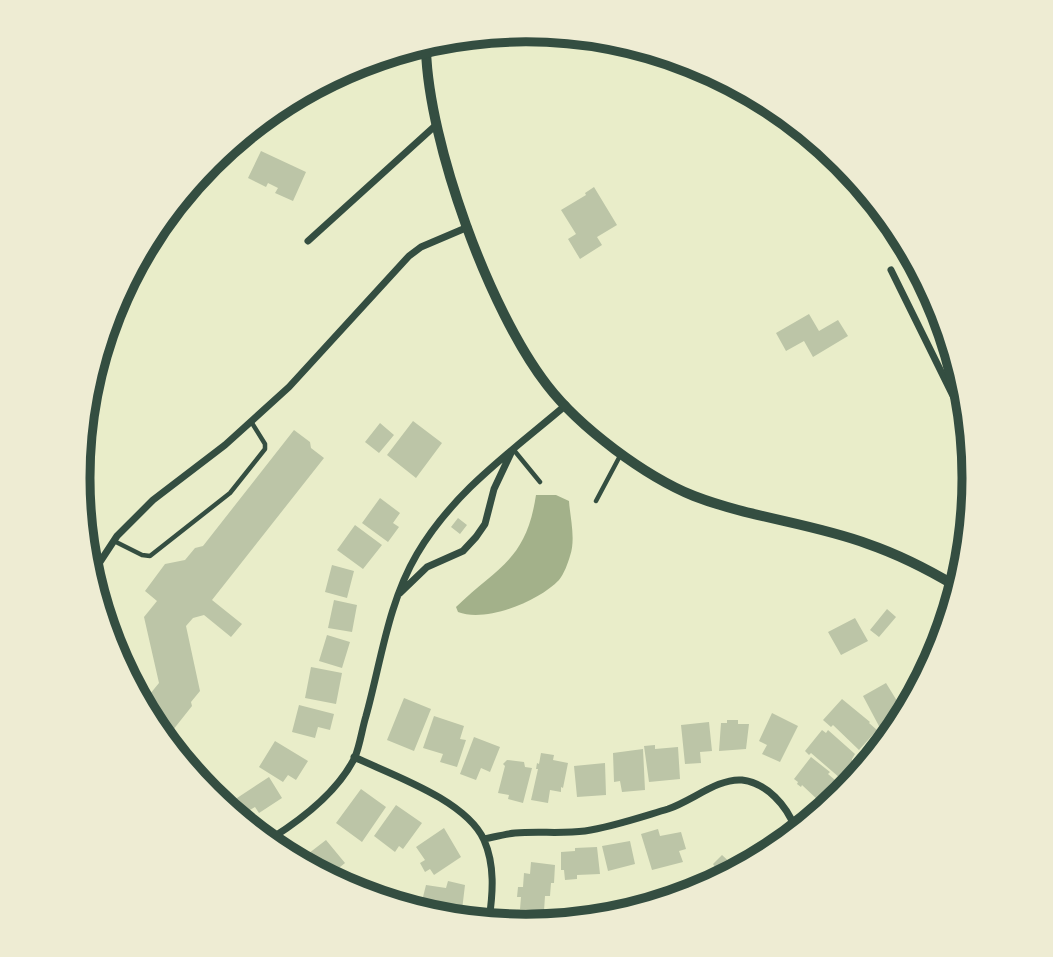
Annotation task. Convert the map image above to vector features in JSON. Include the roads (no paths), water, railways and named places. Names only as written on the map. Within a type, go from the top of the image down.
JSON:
[{"type":"street","points":[[426,54],[436,125],[468,227],[510,327],[530,361],[566,405],[621,453],[691,495],[736,511],[866,543],[950,583]]},
{"type":"street","points":[[308,241],[436,125]]},
{"type":"street","points":[[98,565],[114,541],[153,499],[252,423],[289,387],[409,256],[421,247],[468,227]]},
{"type":"street","points":[[891,270],[956,402]]},
{"type":"street","points":[[276,835],[299,821],[333,788],[355,757],[397,596],[415,556],[439,519],[473,482],[566,405]]},
{"type":"street","points":[[397,596],[427,567],[463,551],[476,537],[485,524],[494,489],[513,449]]},
{"type":"street","points":[[355,757],[442,799],[464,816],[484,839],[492,880],[490,913]]},
{"type":"street","points":[[484,839],[517,833],[586,831],[668,809],[721,783],[739,780],[754,783],[772,794],[788,813],[793,824]]},
{"type":"lane","points":[[114,541],[142,555],[150,556],[230,493],[265,449],[265,444],[252,423]]},
{"type":"lane","points":[[513,449],[540,482]]},
{"type":"lane","points":[[596,501],[621,453]]}]
